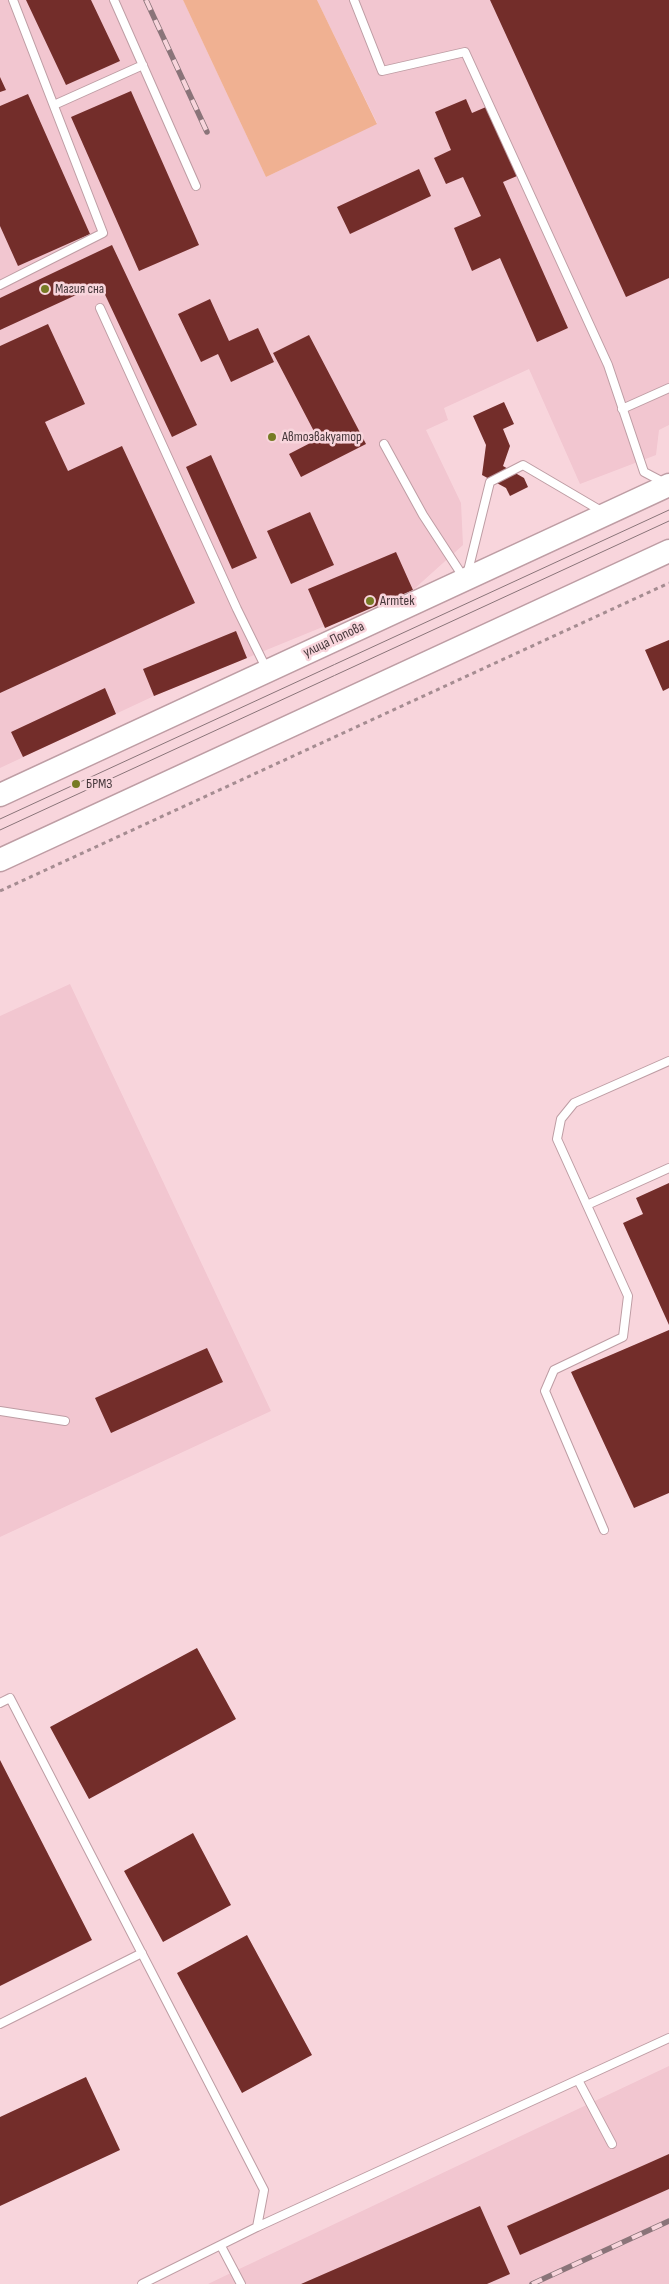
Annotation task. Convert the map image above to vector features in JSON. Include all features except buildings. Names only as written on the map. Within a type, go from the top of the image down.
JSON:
[{"type":"main road","name":"улица Попова","points":[[0,795],[669,485]]},
{"type":"main road","points":[[0,860],[669,551]]},
{"type":"lane","points":[[0,285],[104,233],[13,0]]},
{"type":"lane","points":[[114,0],[196,186]]},
{"type":"lane","points":[[354,0],[382,71],[465,52],[608,366],[644,472],[669,485]]},
{"type":"lane","points":[[54,105],[143,65]]},
{"type":"lane","points":[[100,308],[237,610],[267,671]]},
{"type":"lane","points":[[622,410],[669,388]]},
{"type":"lane","points":[[384,444],[423,515],[465,580]]},
{"type":"lane","points":[[465,580],[490,482],[523,465],[607,514]]},
{"type":"lane","points":[[604,1530],[545,1391],[554,1370],[623,1337],[628,1296],[557,1139],[561,1119],[574,1103],[669,1062]]},
{"type":"lane","points":[[587,1205],[669,1168]]},
{"type":"lane","points":[[0,1412],[65,1421]]},
{"type":"lane","points":[[0,1703],[10,1698],[264,2190],[257,2227]]},
{"type":"lane","points":[[0,2024],[142,1953]]},
{"type":"lane","points":[[142,2284],[257,2227],[669,2038]]},
{"type":"lane","points":[[578,2080],[612,2144]]},
{"type":"lane","points":[[221,2246],[241,2284]]},
{"type":"path","points":[[0,891],[669,583]]},
{"type":"shaded area","points":[[0,0],[183,0],[266,177],[377,123],[317,0],[669,0],[669,425],[659,430],[656,455],[580,484],[529,369],[444,408],[448,420],[426,430],[461,503],[463,545],[413,590],[154,696],[0,768]]},
{"type":"shaded area","points":[[183,0],[317,0],[377,124],[266,177]]},
{"type":"shaded area","points":[[70,984],[271,1411],[0,1537],[0,1016]]},
{"type":"shaded area","points":[[669,2066],[669,2284],[208,2284],[235,2271]]},
{"type":"tram line","points":[[0,819],[669,510]]},
{"type":"tram line","points":[[0,830],[669,521]]},
{"type":"railway","points":[[146,0],[207,132]]},
{"type":"railway","points":[[532,2284],[669,2221]]},
{"type":"place","name":"Магия сна","points":[[45,289]]},
{"type":"place","name":"Автоэвакуатор","points":[[272,437]]},
{"type":"place","name":"Armtek","points":[[370,601]]},
{"type":"place","name":"БРМЗ","points":[[76,784]]}]
